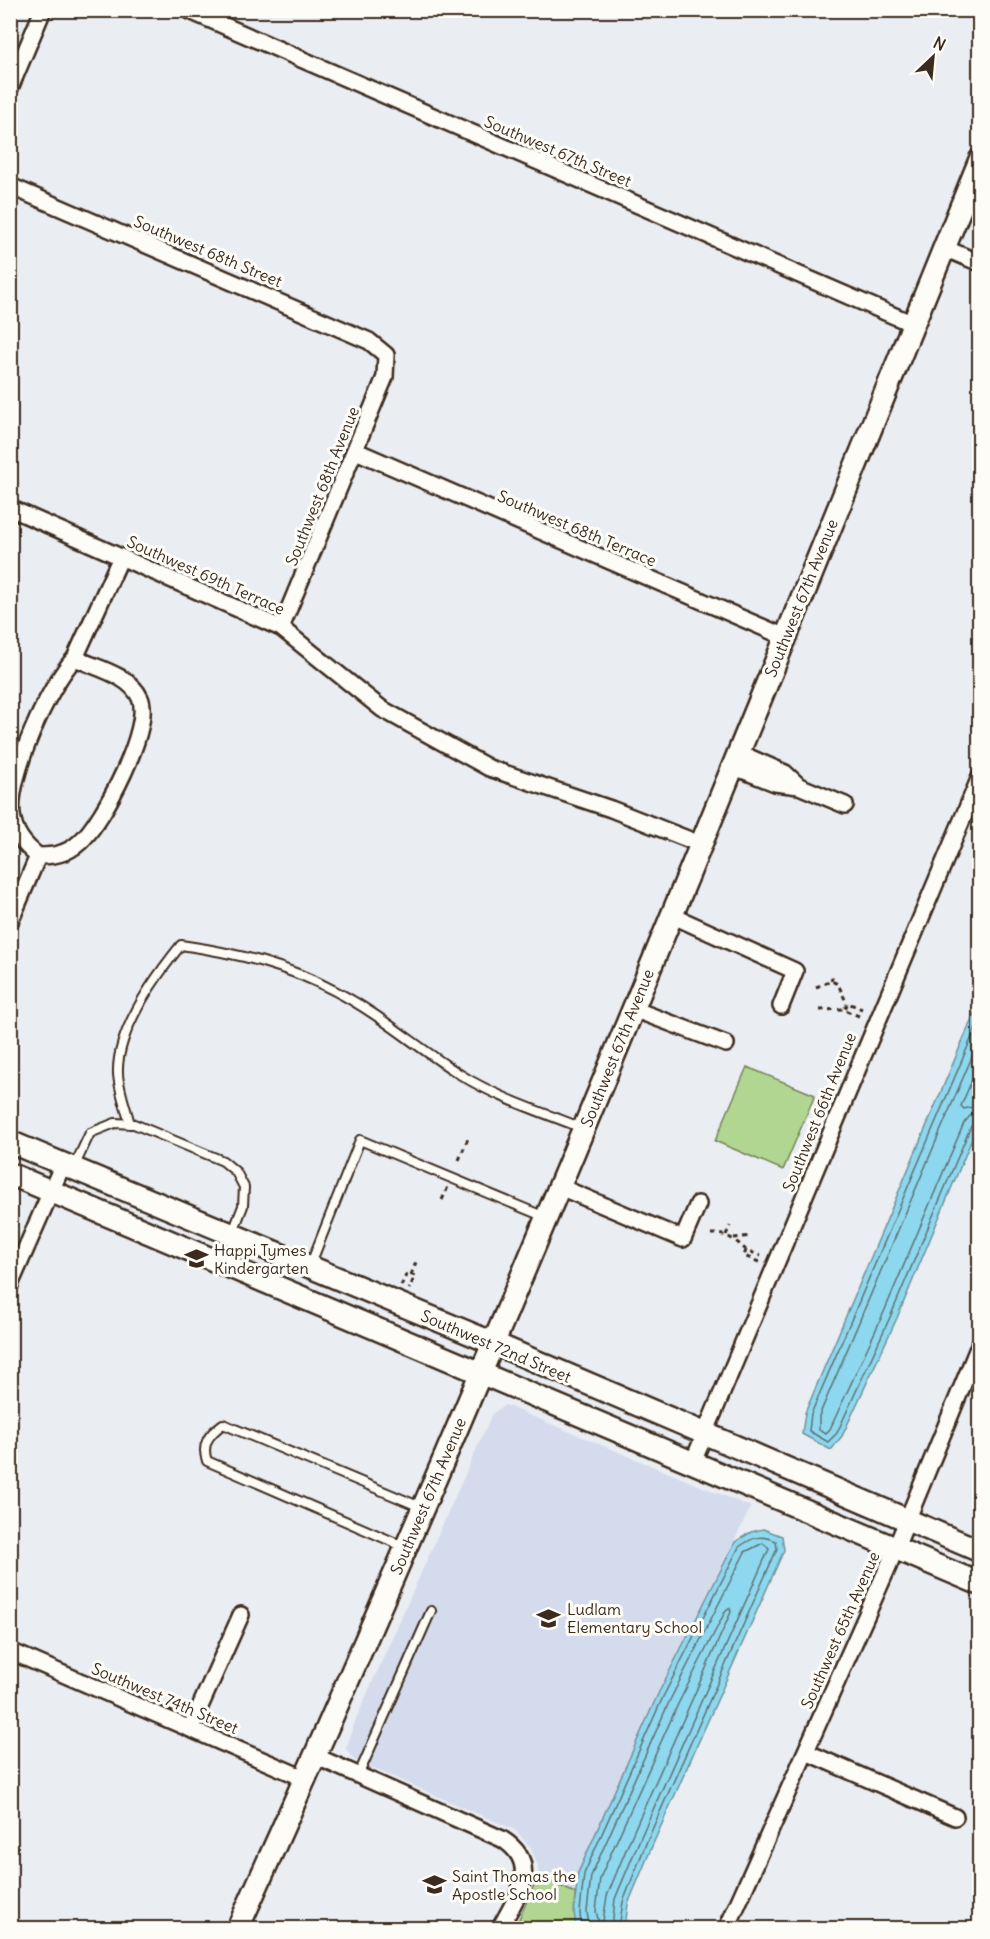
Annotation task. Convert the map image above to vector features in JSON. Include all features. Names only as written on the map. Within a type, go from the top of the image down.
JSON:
[{"type":"main road","name":"Southwest 67th Avenue","points":[[238,1929],[306,1779],[560,1187],[980,160]]},
{"type":"main road","name":"Southwest 72nd Street","points":[[10,1142],[980,1551]]},
{"type":"main road","name":"Southwest 72nd Street","points":[[10,1174],[482,1371],[980,1584]]},
{"type":"street","points":[[10,88],[43,10]]},
{"type":"street","name":"Southwest 67th Street","points":[[188,10],[913,324]]},
{"type":"street","name":"Southwest 68th Street","points":[[10,186],[369,341],[386,356]]},
{"type":"street","points":[[944,248],[980,263]]},
{"type":"street","name":"Southwest 68th Avenue","points":[[281,628],[386,378],[386,356]]},
{"type":"street","name":"Southwest 68th Terrace","points":[[356,452],[785,637]]},
{"type":"street","name":"Southwest 69th Terrace","points":[[10,508],[281,628],[382,709],[452,750],[501,773],[611,809],[700,844]]},
{"type":"street","points":[[38,856],[20,838],[15,826],[11,802],[14,784],[50,693],[64,669],[75,658],[121,557]]},
{"type":"street","points":[[38,856],[64,853],[90,833],[113,795],[142,722],[141,699],[131,685],[75,658]]},
{"type":"street","points":[[734,759],[786,773],[799,786],[845,805]]},
{"type":"street","name":"Southwest 66th Avenue","points":[[693,1462],[980,777]]},
{"type":"street","points":[[10,921],[38,856]]},
{"type":"street","points":[[671,915],[795,970],[781,1006]]},
{"type":"street","points":[[633,1009],[726,1044]]},
{"type":"street","points":[[10,1285],[52,1191],[68,1166]]},
{"type":"street","points":[[560,1187],[683,1239],[699,1204]]},
{"type":"street","name":"Southwest 65th Avenue","points":[[727,1929],[895,1548],[980,1342]]},
{"type":"street","points":[[190,1729],[241,1615]]},
{"type":"street","name":"Southwest 74th Street","points":[[10,1651],[306,1779]]},
{"type":"street","points":[[806,1752],[955,1817]]},
{"type":"street","points":[[315,1756],[502,1839],[517,1850],[524,1863],[522,1884],[500,1929]]},
{"type":"lane","points":[[130,1124],[118,1074],[122,1046],[149,984],[181,945],[226,951],[269,962],[321,984],[377,1017],[463,1076],[584,1129]]},
{"type":"lane","points":[[68,1166],[90,1133],[115,1123],[130,1124],[223,1161],[236,1172],[244,1187],[243,1206],[232,1235]]},
{"type":"lane","points":[[309,1267],[360,1140],[547,1217]]},
{"type":"lane","points":[[406,1547],[207,1461],[204,1451],[210,1434],[223,1424],[423,1508]]},
{"type":"lane","points":[[358,1776],[431,1611]]},
{"type":"path","points":[[831,981],[833,975]]},
{"type":"path","points":[[816,987],[831,981],[838,984],[846,1007],[859,1016]]},
{"type":"path","points":[[820,1010],[846,1007],[862,1009]]},
{"type":"path","points":[[459,1160],[469,1136]]},
{"type":"path","points":[[442,1200],[448,1186]]},
{"type":"path","points":[[726,1235],[730,1226]]},
{"type":"path","points":[[711,1234],[726,1235],[746,1250],[762,1256]]},
{"type":"path","points":[[732,1238],[751,1236]]},
{"type":"path","points":[[746,1250],[744,1257],[759,1263]]},
{"type":"path","points":[[411,1275],[416,1262]]},
{"type":"path","points":[[401,1287],[407,1273],[415,1276],[409,1290]]},
{"type":"shaded area","name":"Ludlam Elementary School","points":[[505,1405],[751,1507],[658,1694],[578,1873],[575,1893],[538,1876],[538,1866],[531,1848],[515,1830],[354,1760],[346,1749],[356,1719],[492,1414]]},
{"type":"green space","points":[[747,1067],[815,1095],[783,1170],[715,1141]]},
{"type":"green space","points":[[538,1876],[575,1893],[576,1928],[515,1928]]},
{"type":"water","points":[[979,1002],[979,1122],[897,1318],[842,1436],[831,1450],[802,1434],[805,1413]]},
{"type":"water","points":[[763,1529],[782,1536],[784,1550],[653,1844],[628,1904],[625,1928],[576,1928],[574,1911],[578,1873],[658,1694],[735,1542],[751,1532]]},
{"type":"place","name":"Happi Tymes Kindergarten","points":[[196,1259]]},
{"type":"place","name":"Ludlam Elementary School","points":[[549,1618]]},
{"type":"place","name":"Saint Thomas the Apostle School","points":[[434,1885]]}]
